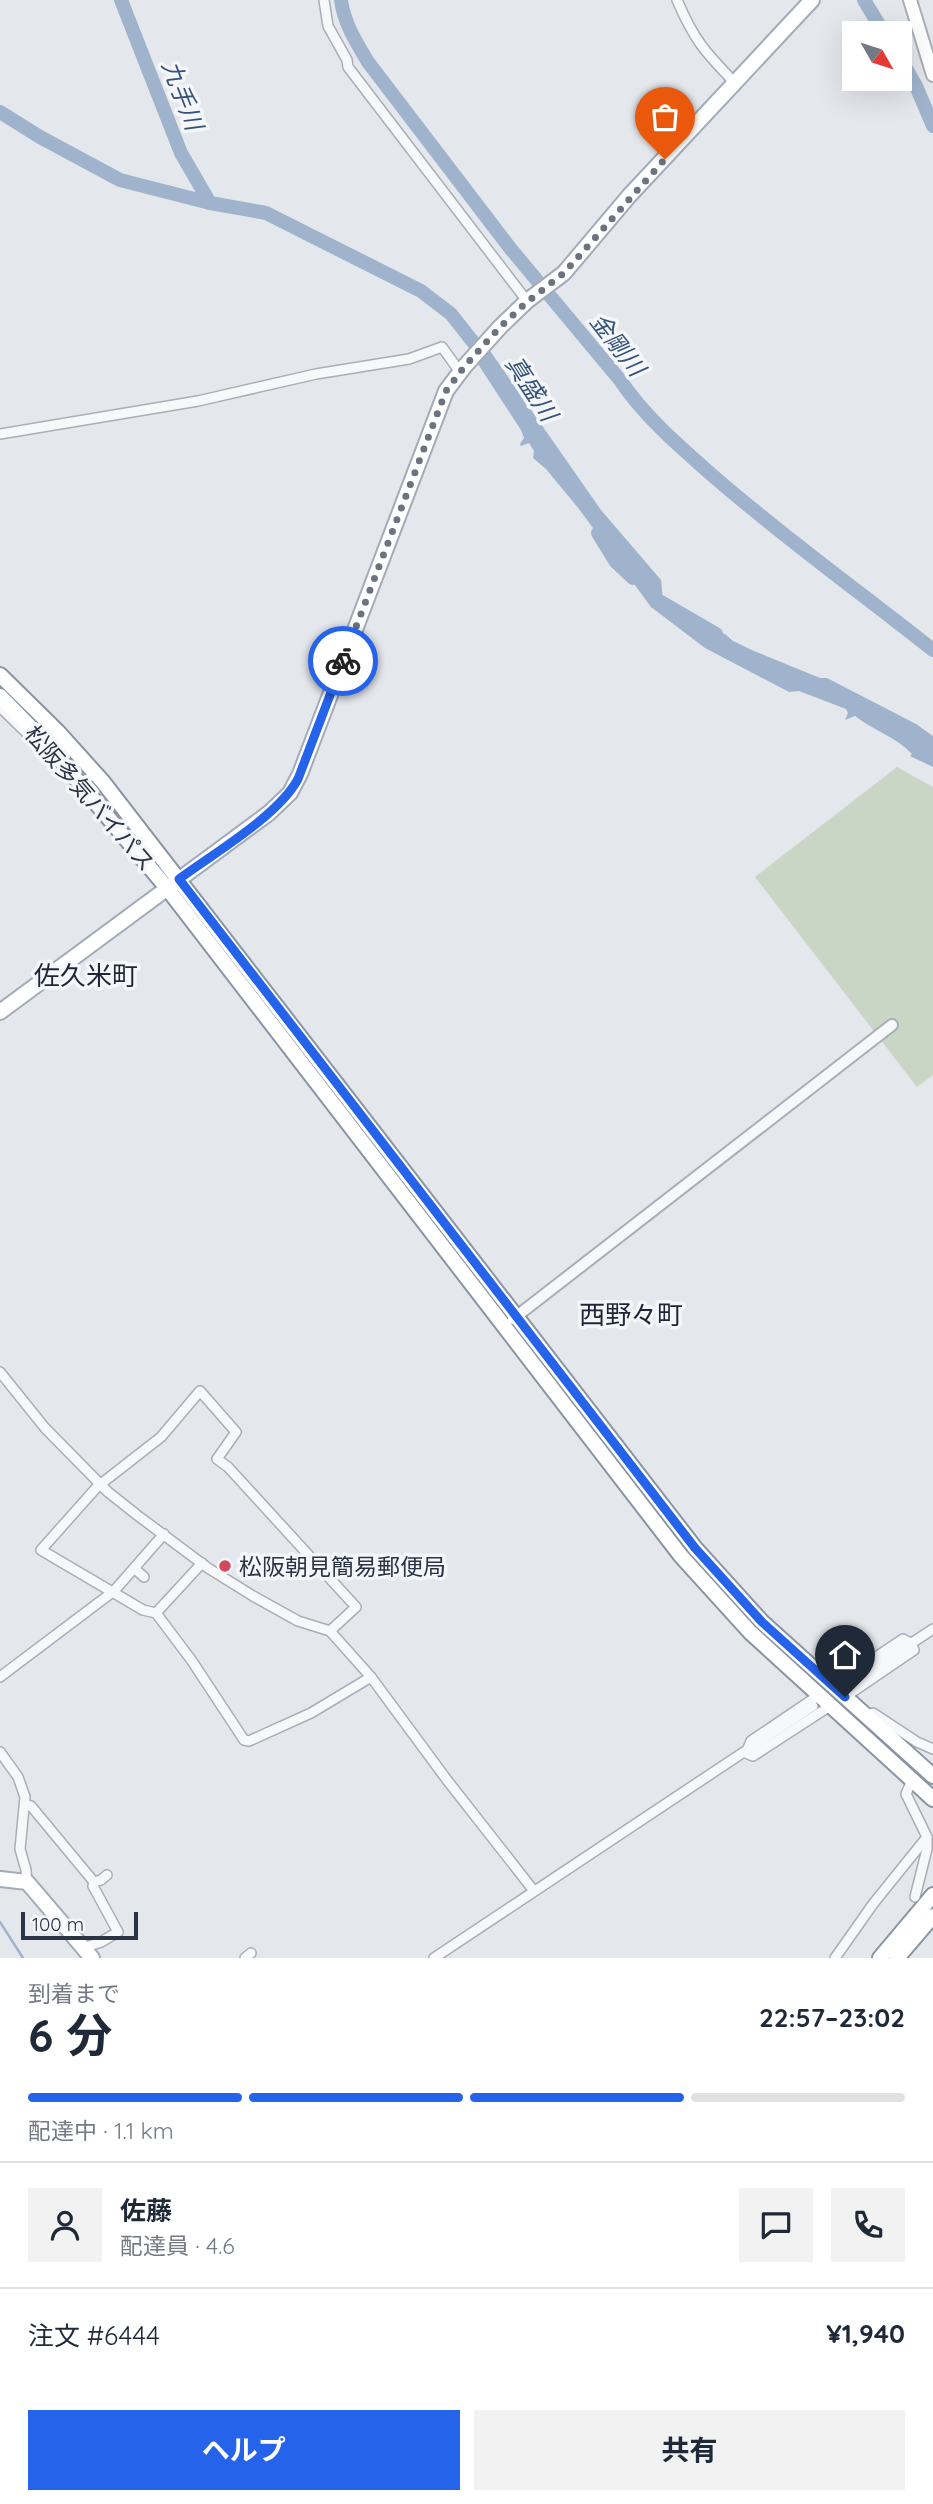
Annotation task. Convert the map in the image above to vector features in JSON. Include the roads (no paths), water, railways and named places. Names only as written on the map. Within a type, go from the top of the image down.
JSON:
[{"type":"main road","points":[[0,1012],[269,813],[294,786],[446,391],[488,340],[527,302],[564,273],[629,197],[811,0]]},
{"type":"main road","points":[[911,0],[933,75]]},
{"type":"main road","name":"松阪多気バイパス","points":[[0,675],[58,732],[103,782],[173,883],[511,1321],[695,1548],[762,1622],[833,1686],[846,1691],[865,1716],[933,1776]]},
{"type":"main road","name":"松阪多気バイパス","points":[[0,696],[173,883]]},
{"type":"main road","name":"松阪多気バイパス","points":[[511,1321],[681,1556],[816,1701],[830,1706],[933,1799]]},
{"type":"main road","points":[[0,1879],[27,1882],[87,1953]]},
{"type":"main road","points":[[880,1958],[933,1895]]},
{"type":"main road","points":[[897,1958],[933,1916]]},
{"type":"street","points":[[324,0],[328,26],[348,67],[527,302]]},
{"type":"street","points":[[677,0],[689,28],[702,48],[735,83]]},
{"type":"street","points":[[0,434],[198,401],[316,374],[409,359],[442,346],[462,369]]},
{"type":"street","points":[[0,707],[45,751],[58,757]]},
{"type":"street","points":[[511,1321],[629,1224],[892,1025]]},
{"type":"street","points":[[0,1373],[45,1428],[102,1485],[137,1515],[222,1577],[298,1621],[330,1632],[371,1677],[534,1891]]},
{"type":"street","points":[[330,1632],[356,1607],[259,1500],[217,1459],[236,1432],[200,1391],[160,1437],[97,1487],[41,1550],[107,1590],[114,1591],[143,1611],[156,1613],[192,1661],[244,1740],[249,1741],[311,1713],[371,1677]]},
{"type":"street","points":[[0,1677],[114,1591],[164,1534]]},
{"type":"street","points":[[156,1613],[202,1563]]},
{"type":"street","points":[[135,1569],[144,1577]]},
{"type":"street","points":[[911,1643],[933,1629]]},
{"type":"street","points":[[833,1686],[903,1639],[911,1643],[914,1650],[846,1691]]},
{"type":"street","points":[[434,1958],[746,1753],[751,1741],[816,1701]]},
{"type":"street","points":[[746,1753],[753,1756],[830,1706]]},
{"type":"street","points":[[865,1716],[873,1713],[917,1742],[933,1749]]},
{"type":"street","points":[[0,1752],[18,1777],[26,1805],[20,1849],[27,1882]]},
{"type":"street","points":[[912,1780],[906,1794],[928,1837],[915,1897]]},
{"type":"street","points":[[26,1805],[31,1806],[94,1882],[93,1886],[118,1932],[87,1953]]},
{"type":"street","points":[[835,1958],[873,1904],[928,1837]]},
{"type":"street","points":[[94,1882],[101,1881],[107,1875]]},
{"type":"water","points":[[488,348],[601,510],[661,580],[663,600],[690,621],[725,634],[754,651],[820,678],[827,678],[916,724],[933,736],[933,767],[910,756],[912,754],[899,743],[855,716],[845,720],[848,713],[846,709],[799,691],[789,692],[705,648],[651,607],[579,509],[546,469],[533,458],[534,451],[529,443],[521,446],[524,438],[521,430],[476,361]]},
{"type":"waterway","name":"九手川","points":[[121,0],[181,153],[210,203]]},
{"type":"waterway","name":"金剛川","points":[[341,0],[348,24],[368,62],[510,248],[651,419],[739,498],[933,650]]},
{"type":"waterway","points":[[864,0],[877,21]]},
{"type":"waterway","points":[[912,79],[933,126]]},
{"type":"waterway","name":"真盛川","points":[[0,112],[120,180],[210,203],[266,213],[421,291],[451,314],[485,357]]},
{"type":"waterway","name":"真盛川","points":[[598,533],[616,562],[633,578]]},
{"type":"waterway","name":"真盛川","points":[[661,602],[716,634]]},
{"type":"waterway","points":[[0,1922],[23,1958]]},
{"type":"place","name":"松阪朝見簡易郵便局","points":[[225,1566]]},
{"type":"district","name":"佐久米町","points":[[86,975]]},
{"type":"district","name":"西野々町","points":[[631,1314]]}]
